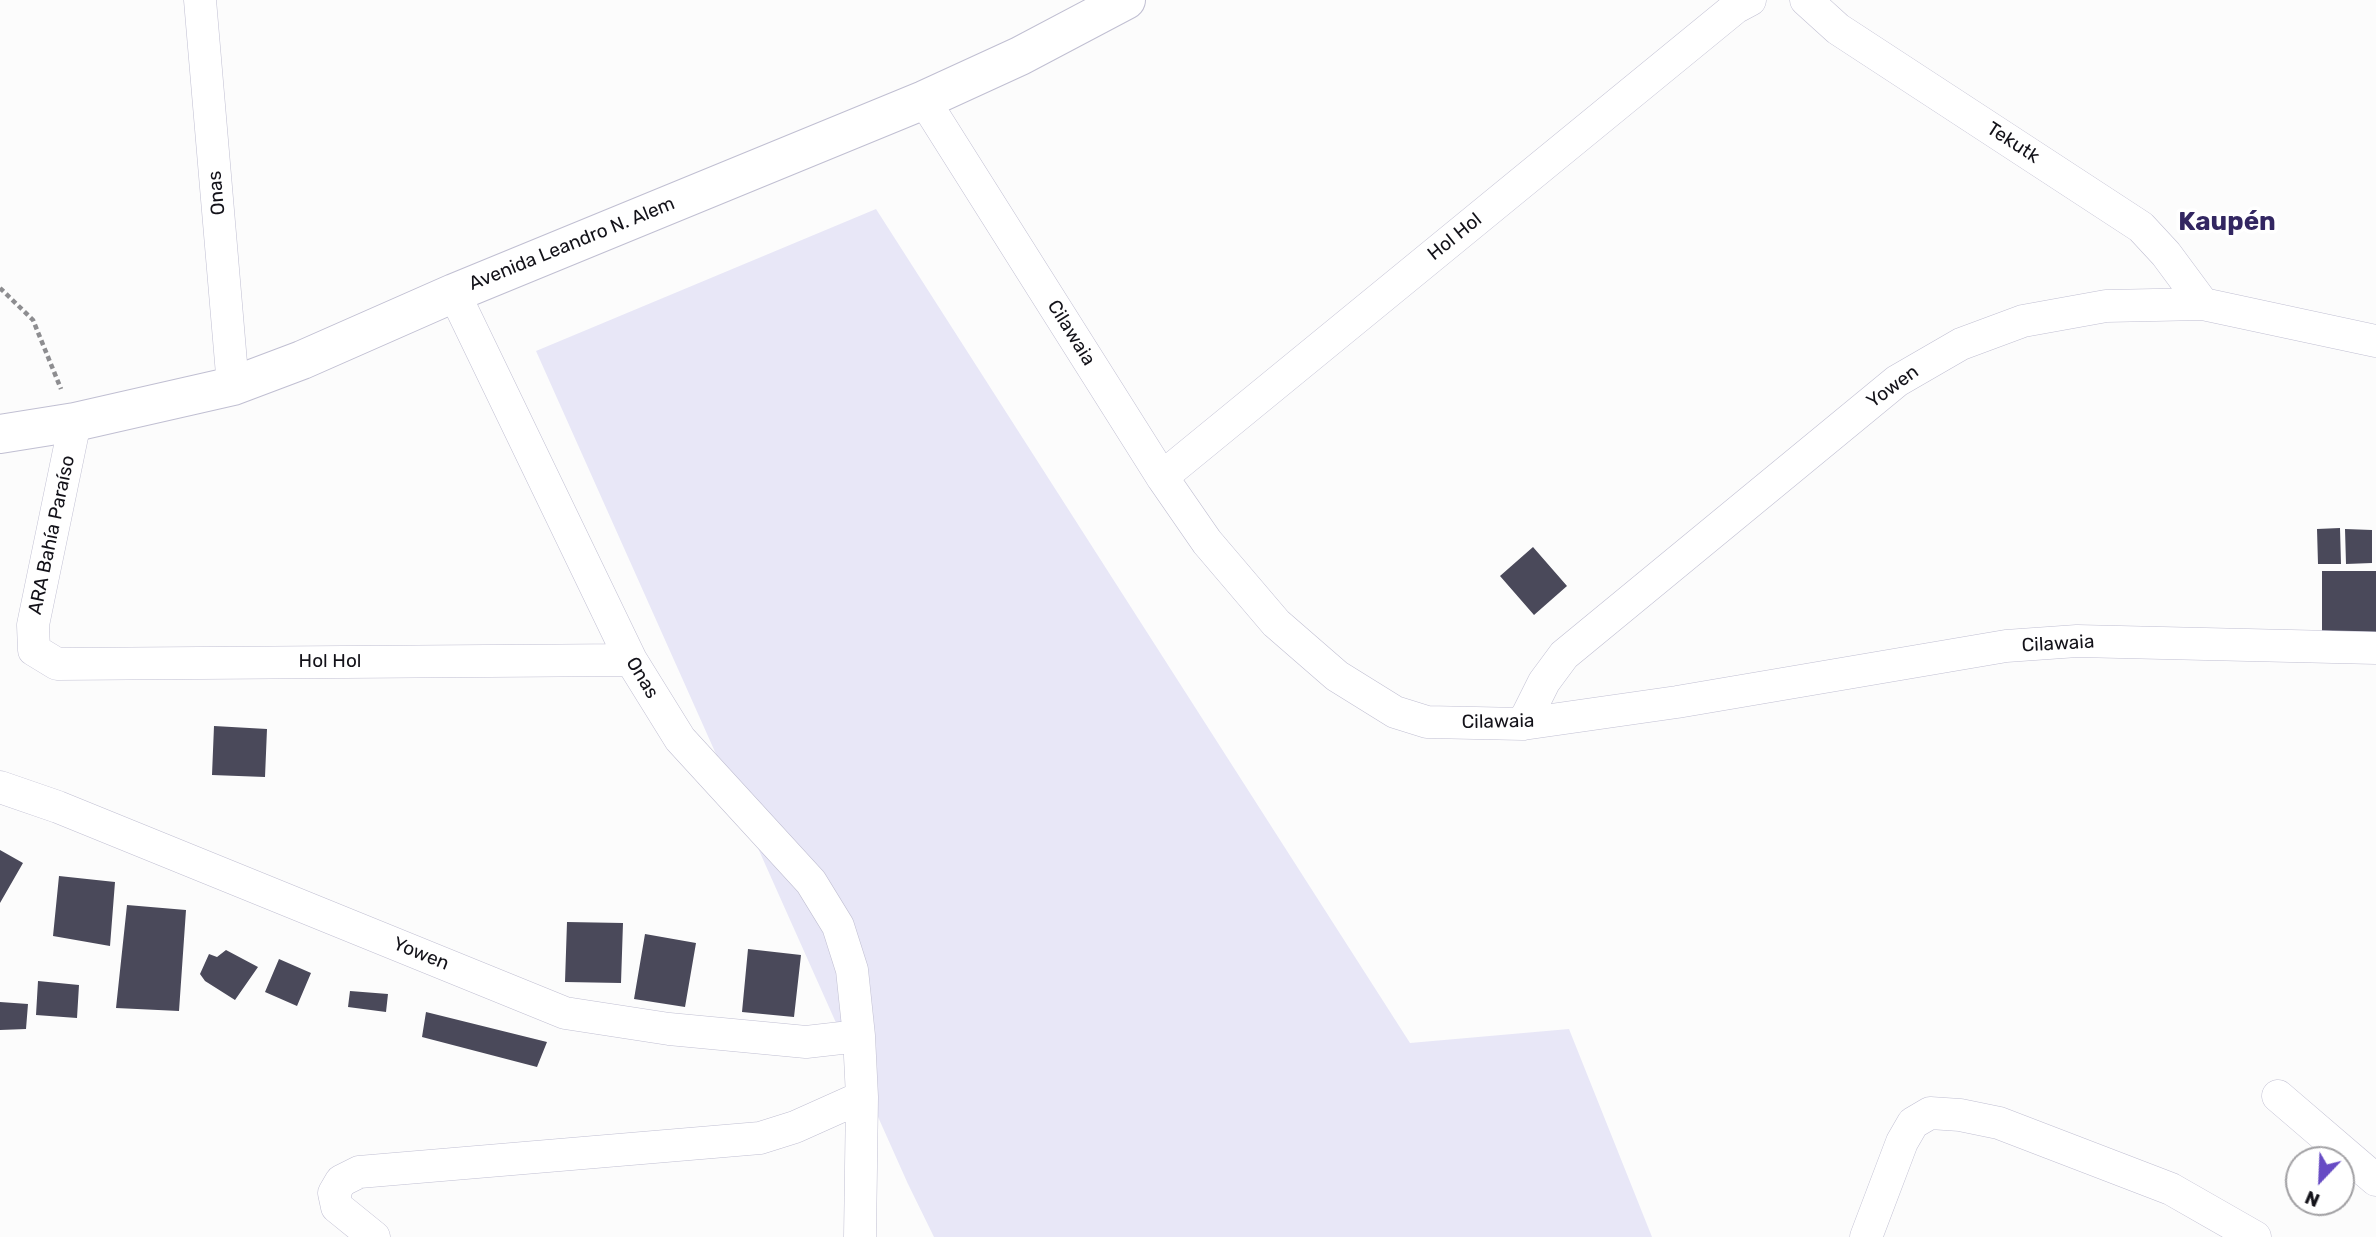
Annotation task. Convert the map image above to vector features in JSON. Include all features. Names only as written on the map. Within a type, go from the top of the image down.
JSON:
[{"type":"highway","name":"Avenida Leandro N. Alem","points":[[0,434],[75,422],[233,386],[302,360],[454,292],[924,100],[1020,56],[1126,0]]},
{"type":"street","name":"Onas","points":[[200,0],[233,386]]},
{"type":"street","name":"Hol Hol","points":[[1161,477],[1735,8],[1750,0]]},
{"type":"street","name":"Tekutk","points":[[1806,0],[1838,29],[2141,227],[2166,254],[2203,304]]},
{"type":"street","name":"Cilawaia","points":[[924,100],[1161,477],[1207,542],[1276,623],[1337,676],[1395,712],[1427,722],[1523,724],[1677,702],[2006,646],[2077,641],[2376,648]]},
{"type":"street","name":"Onas","points":[[454,292],[631,660],[680,739],[811,882],[838,926],[852,970],[859,1036],[862,1097],[860,1237]]},
{"type":"street","name":"Yowen","points":[[1523,724],[1544,682],[1564,655],[1897,381],[1961,344],[2023,321],[2106,306],[2203,304],[2376,341]]},
{"type":"street","name":"ARA Bahía Paraíso","points":[[34,650],[33,625],[75,422]]},
{"type":"street","name":"Hol Hol","points":[[34,650],[57,664],[631,660]]},
{"type":"street","name":"Yowen","points":[[1,787],[58,807],[565,1013],[668,1029],[806,1042],[859,1036]]},
{"type":"street","points":[[2278,1096],[2376,1180]]},
{"type":"street","points":[[374,1237],[337,1208],[334,1193],[341,1181],[359,1172],[760,1138],[795,1127],[862,1097]]},
{"type":"street","points":[[1866,1237],[1902,1142],[1913,1123],[1930,1113],[1960,1115],[1999,1123],[2171,1189],[2255,1237]]},
{"type":"path","points":[[0,288],[33,320],[75,422]]},
{"type":"shaded area","points":[[876,209],[1410,1043],[1569,1029],[1652,1237],[934,1237],[536,351]]},
{"type":"building","points":[[2340,528],[2341,564],[2318,564],[2317,529]]},
{"type":"building","points":[[2345,529],[2372,530],[2372,563],[2346,564]]},
{"type":"building","points":[[1533,547],[1567,586],[1534,615],[1500,576]]},
{"type":"building","points":[[2322,571],[2376,571],[2376,634],[2322,634]]},
{"type":"building","points":[[214,726],[267,729],[265,777],[212,775]]},
{"type":"building","points":[[0,850],[23,863],[0,903]]},
{"type":"building","points":[[59,876],[115,882],[110,946],[53,936]]},
{"type":"building","points":[[127,905],[186,910],[179,1011],[116,1008]]},
{"type":"building","points":[[567,922],[623,923],[621,983],[565,982]]},
{"type":"building","points":[[645,934],[696,943],[685,1007],[634,999]]},
{"type":"building","points":[[748,949],[801,955],[794,1017],[742,1012]]},
{"type":"building","points":[[226,950],[258,967],[235,1000],[205,981],[200,974],[209,954],[217,957]]},
{"type":"building","points":[[279,959],[311,973],[297,1006],[265,992]]},
{"type":"building","points":[[38,981],[79,985],[77,1018],[36,1015]]},
{"type":"building","points":[[350,991],[388,994],[386,1012],[348,1007]]},
{"type":"building","points":[[0,1002],[28,1004],[26,1029],[0,1030]]},
{"type":"building","points":[[426,1012],[547,1042],[537,1067],[422,1037]]},
{"type":"district","name":"Kaupén","points":[[2227,222]]}]
